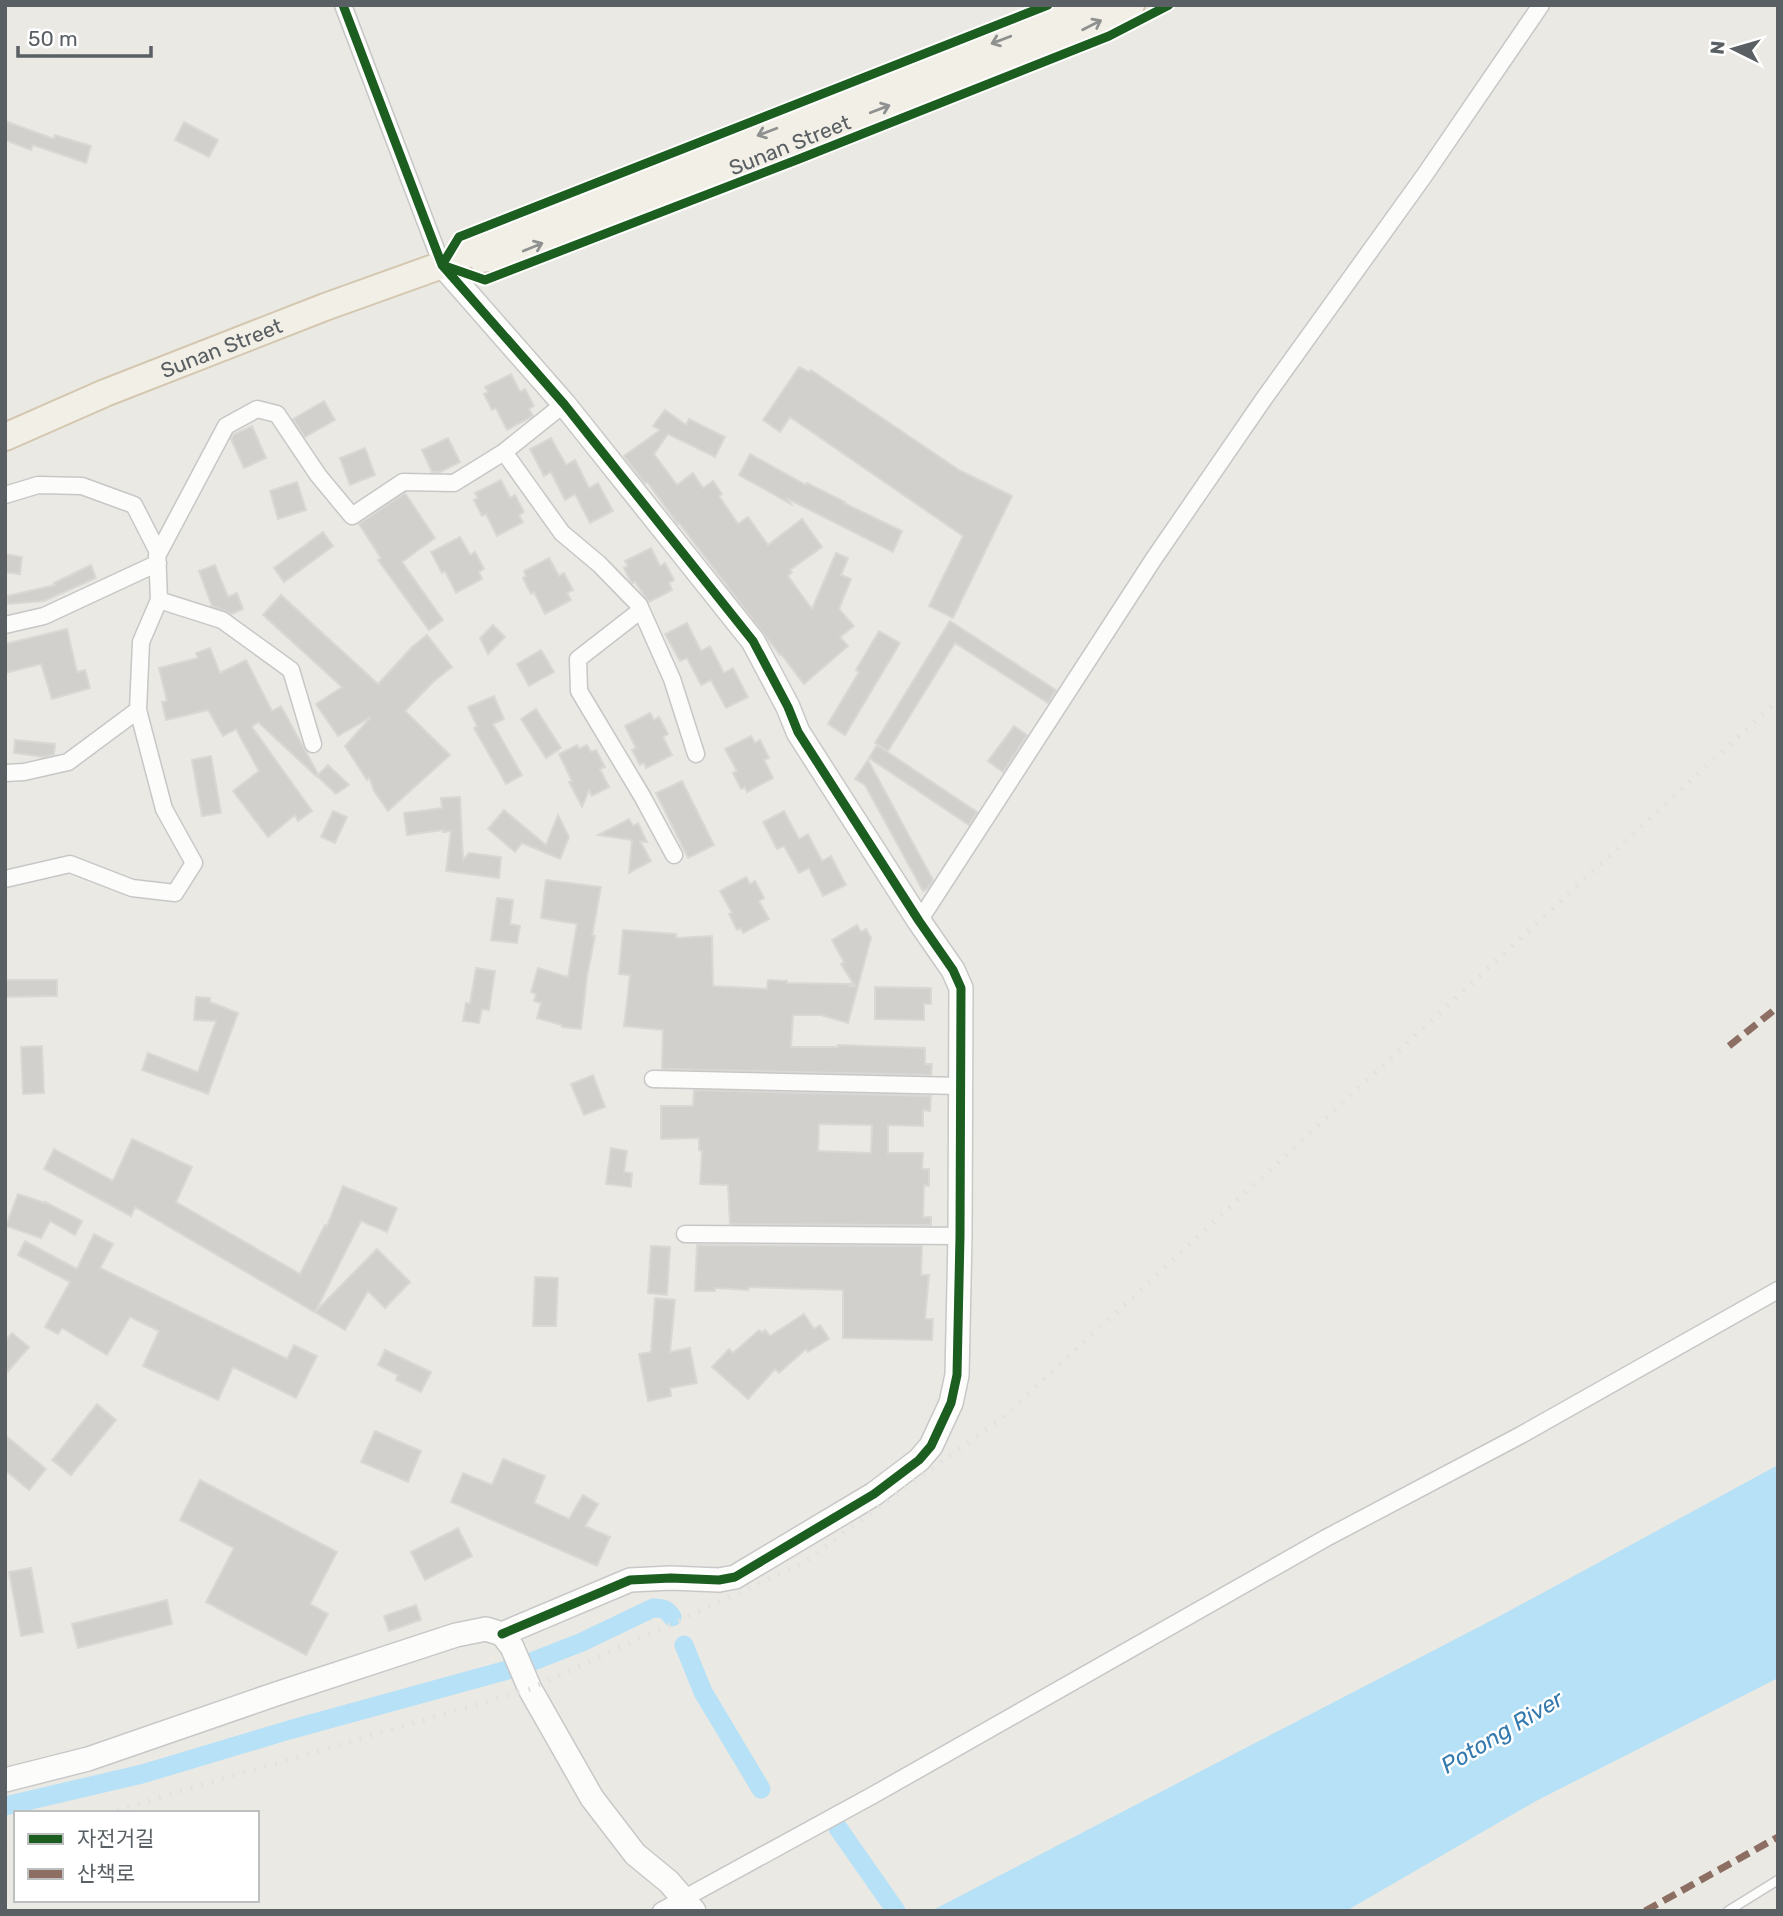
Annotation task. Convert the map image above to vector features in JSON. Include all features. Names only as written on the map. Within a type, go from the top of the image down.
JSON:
[{"type":"main road","name":"Sunan Street","points":[[5,437],[105,393],[325,307],[442,265],[616,190],[1027,31],[1087,5]]},
{"type":"main road","name":"Sunan Street","points":[[442,265],[517,254],[825,130],[1072,35],[1131,5]]},
{"type":"street","points":[[343,5],[442,265],[564,404],[753,641],[788,706],[798,732],[953,970],[961,988],[957,1375],[951,1403],[931,1446],[919,1460],[874,1494],[735,1577],[719,1580],[630,1580],[502,1634]]},
{"type":"street","points":[[919,921],[1153,560],[1541,5]]},
{"type":"street","points":[[5,625],[44,616],[157,560],[226,426],[257,408],[277,414],[318,475],[352,516],[403,482],[454,483],[504,452],[564,404]]},
{"type":"street","points":[[504,452],[562,533],[600,564],[639,605],[672,679],[696,754]]},
{"type":"street","points":[[5,495],[38,485],[82,486],[134,505],[157,550],[159,600],[141,642],[138,710],[164,809],[194,863],[175,893],[132,888],[70,864],[5,879]]},
{"type":"street","points":[[159,600],[222,620],[291,670],[313,744]]},
{"type":"street","points":[[641,610],[578,659],[579,691],[674,855]]},
{"type":"street","points":[[5,773],[24,772],[68,762],[138,710]]},
{"type":"street","points":[[653,1079],[960,1086]]},
{"type":"street","points":[[685,1234],[960,1236]]},
{"type":"street","points":[[661,1911],[688,1904],[863,1801],[1326,1538],[1521,1435],[1778,1290]]},
{"type":"street","points":[[5,1780],[88,1759],[456,1635],[486,1629],[502,1634],[512,1647],[530,1689],[592,1798],[635,1854],[669,1882],[688,1904]]},
{"type":"lane","points":[[1728,1911],[1778,1880]]},
{"type":"water","name":"Potong River","points":[[1778,1465],[1778,1678],[1536,1801],[1346,1911],[931,1911],[1498,1617]]},
{"type":"building","points":[[5,121],[54,139],[55,135],[91,146],[86,163],[33,145],[31,150],[5,140]]},
{"type":"building","points":[[184,122],[218,140],[209,157],[175,140]]},
{"type":"building","points":[[799,367],[809,372],[811,370],[959,470],[1012,496],[953,618],[929,606],[963,536],[790,417],[780,432],[763,420]]},
{"type":"building","points":[[511,374],[520,392],[525,389],[534,406],[529,409],[533,416],[507,430],[496,408],[492,410],[484,394],[488,392],[485,387]]},
{"type":"building","points":[[324,401],[335,420],[305,437],[293,419]]},
{"type":"building","points":[[665,410],[686,425],[689,419],[725,437],[715,457],[668,434],[654,454],[677,485],[693,473],[703,488],[713,481],[722,494],[719,496],[738,524],[748,517],[768,545],[802,519],[822,547],[790,570],[792,572],[788,576],[812,609],[836,553],[848,558],[841,575],[851,579],[839,609],[854,626],[840,637],[848,646],[804,684],[624,456],[660,430],[653,426]]},
{"type":"building","points":[[252,426],[266,458],[244,468],[231,439],[234,434]]},
{"type":"building","points":[[448,438],[460,462],[440,472],[432,472],[422,450]]},
{"type":"building","points":[[551,438],[566,465],[575,460],[589,488],[598,483],[613,511],[590,523],[575,494],[565,500],[551,472],[544,476],[530,449]]},
{"type":"building","points":[[365,448],[375,475],[350,485],[340,458]]},
{"type":"building","points":[[750,454],[806,485],[807,483],[902,531],[893,552],[788,499],[791,504],[739,475]]},
{"type":"building","points":[[501,480],[510,498],[515,495],[524,512],[519,515],[523,522],[497,536],[486,514],[482,516],[474,500],[478,498],[475,493]]},
{"type":"building","points":[[297,482],[306,510],[278,519],[270,491]]},
{"type":"building","points":[[405,493],[435,538],[402,562],[443,620],[429,630],[378,560],[381,558],[359,524]]},
{"type":"building","points":[[323,532],[333,546],[284,582],[274,568]]},
{"type":"building","points":[[460,537],[470,555],[475,552],[484,569],[479,572],[482,579],[456,593],[431,552]]},
{"type":"building","points":[[651,548],[660,566],[665,563],[674,580],[669,583],[672,590],[649,602],[635,582],[631,582],[624,568],[628,566],[625,561]]},
{"type":"building","points":[[5,554],[22,557],[20,574],[5,572]]},
{"type":"building","points":[[549,558],[559,576],[564,573],[573,590],[567,593],[571,600],[545,614],[523,578],[526,576],[524,571]]},
{"type":"building","points":[[91,565],[96,578],[44,601],[8,604],[7,596],[55,585],[54,583]]},
{"type":"building","points":[[215,565],[228,597],[237,593],[243,609],[232,614],[212,606],[199,571]]},
{"type":"building","points":[[281,595],[378,684],[412,647],[427,635],[452,667],[405,711],[450,755],[388,811],[374,791],[369,777],[367,780],[345,746],[371,717],[338,736],[316,704],[342,687],[263,615]]},
{"type":"building","points":[[950,621],[1056,690],[1048,703],[955,643],[888,751],[875,743]]},
{"type":"building","points":[[687,623],[701,651],[710,646],[724,673],[733,668],[748,697],[726,708],[711,680],[701,685],[687,658],[680,661],[665,634]]},
{"type":"building","points":[[493,625],[505,637],[488,654],[480,638]]},
{"type":"building","points":[[67,629],[77,672],[85,670],[90,688],[52,699],[41,664],[5,673],[5,644]]},
{"type":"building","points":[[879,631],[900,643],[845,735],[828,724],[859,672],[856,670]]},
{"type":"building","points":[[210,648],[220,673],[246,660],[272,711],[281,706],[318,774],[316,776],[258,722],[252,727],[312,811],[298,821],[295,815],[268,837],[233,791],[259,771],[236,729],[223,736],[208,710],[166,720],[162,702],[167,701],[159,668],[198,658],[196,653]]},
{"type":"building","points":[[541,650],[554,672],[529,686],[517,664]]},
{"type":"building","points":[[494,696],[504,719],[493,724],[522,775],[506,784],[474,728],[477,726],[468,707]]},
{"type":"building","points":[[536,709],[561,748],[546,758],[521,719]]},
{"type":"building","points":[[650,713],[654,720],[659,717],[668,734],[663,737],[672,755],[646,768],[644,763],[640,765],[632,750],[636,748],[625,726]]},
{"type":"building","points":[[1014,726],[1027,735],[1003,772],[988,761]]},
{"type":"building","points":[[751,736],[755,743],[760,740],[769,758],[764,760],[773,778],[747,792],[745,787],[741,789],[733,773],[737,771],[725,749]]},
{"type":"building","points":[[15,740],[55,744],[54,754],[44,757],[14,753]]},
{"type":"building","points":[[577,745],[579,749],[587,745],[591,752],[596,750],[605,767],[600,769],[609,787],[592,796],[589,790],[582,807],[559,754]]},
{"type":"building","points":[[877,745],[977,812],[969,825],[869,758]]},
{"type":"building","points":[[211,756],[221,813],[202,816],[192,760]]},
{"type":"building","points":[[868,760],[933,880],[923,891],[865,785],[855,779]]},
{"type":"building","points":[[328,765],[349,785],[336,794],[317,776]]},
{"type":"building","points":[[682,781],[714,845],[688,858],[656,793]]},
{"type":"building","points":[[460,797],[463,860],[469,853],[501,857],[499,878],[446,871],[451,831],[407,835],[404,813],[442,808],[441,798]]},
{"type":"building","points":[[504,810],[546,845],[558,815],[569,837],[560,859],[522,843],[515,852],[488,829]]},
{"type":"building","points":[[333,811],[347,817],[335,843],[321,837]]},
{"type":"building","points":[[784,811],[799,839],[808,834],[822,861],[831,856],[846,885],[823,896],[809,868],[799,873],[784,846],[777,849],[763,822]]},
{"type":"building","points":[[629,819],[633,826],[638,823],[647,842],[640,841],[651,861],[629,873],[632,840],[598,835]]},
{"type":"building","points":[[746,877],[750,884],[755,881],[764,898],[759,901],[769,919],[743,933],[741,928],[737,930],[729,914],[732,913],[720,891]]},
{"type":"building","points":[[546,880],[601,887],[581,1029],[562,1027],[537,1018],[541,1003],[534,1001],[536,994],[531,992],[538,968],[568,977],[577,924],[541,918]]},
{"type":"building","points":[[497,898],[513,900],[510,924],[520,926],[517,943],[491,940]]},
{"type":"building","points":[[857,925],[861,932],[866,929],[871,938],[848,1023],[821,1015],[793,1015],[791,1047],[838,1045],[925,1048],[925,1064],[932,1064],[931,1075],[662,1069],[663,1030],[624,1026],[630,975],[619,974],[623,930],[676,934],[676,938],[712,936],[713,986],[767,989],[768,980],[855,986],[841,964],[844,962],[832,940]]},
{"type":"building","points":[[476,968],[495,971],[489,1010],[482,1009],[479,1023],[463,1021],[466,1003],[470,1004]]},
{"type":"building","points":[[5,980],[57,980],[57,996],[5,997]]},
{"type":"building","points":[[875,987],[931,988],[931,1004],[924,1004],[924,1020],[875,1019]]},
{"type":"building","points":[[196,997],[210,998],[210,1002],[238,1013],[208,1094],[142,1070],[148,1053],[198,1072],[216,1021],[194,1020]]},
{"type":"building","points":[[42,1046],[44,1093],[23,1094],[21,1047]]},
{"type":"building","points":[[593,1075],[605,1107],[584,1115],[571,1084]]},
{"type":"building","points":[[694,1090],[931,1096],[930,1111],[923,1110],[923,1126],[888,1125],[888,1153],[923,1153],[922,1169],[929,1169],[929,1186],[924,1185],[923,1217],[931,1217],[931,1225],[730,1224],[728,1185],[700,1184],[702,1151],[699,1150],[699,1138],[661,1139],[661,1106],[693,1106]],"holes":[[[819,1124],[872,1125],[871,1153],[818,1151]]]},
{"type":"building","points":[[132,1139],[192,1167],[176,1202],[300,1274],[325,1225],[327,1226],[343,1186],[397,1208],[387,1232],[361,1221],[315,1312],[377,1249],[410,1282],[385,1308],[368,1291],[345,1330],[135,1207],[131,1216],[44,1169],[54,1149],[113,1181]]},
{"type":"building","points":[[611,1148],[627,1151],[624,1172],[632,1173],[631,1187],[606,1184]]},
{"type":"building","points":[[18,1194],[45,1202],[82,1221],[75,1235],[50,1221],[41,1238],[6,1226]]},
{"type":"building","points":[[94,1234],[113,1244],[100,1268],[287,1359],[294,1345],[317,1356],[296,1398],[233,1367],[218,1400],[143,1366],[159,1331],[130,1317],[107,1355],[62,1328],[58,1334],[45,1327],[70,1282],[18,1255],[25,1241],[77,1269]]},
{"type":"building","points":[[697,1245],[922,1246],[921,1275],[929,1275],[925,1319],[933,1319],[932,1340],[843,1338],[843,1290],[749,1287],[748,1290],[715,1288],[715,1291],[695,1291]]},
{"type":"building","points":[[651,1246],[670,1247],[667,1295],[648,1293]]},
{"type":"building","points":[[535,1277],[558,1278],[556,1326],[533,1326]]},
{"type":"building","points":[[655,1298],[675,1300],[670,1352],[690,1348],[697,1383],[670,1388],[671,1396],[648,1401],[639,1354],[651,1352]]},
{"type":"building","points":[[804,1314],[814,1329],[820,1325],[829,1339],[808,1352],[806,1349],[779,1373],[775,1369],[748,1399],[712,1367],[729,1349],[733,1353],[759,1330],[762,1333],[765,1330],[770,1336]]},
{"type":"building","points":[[12,1333],[29,1347],[5,1375],[5,1341]]},
{"type":"building","points":[[385,1350],[431,1372],[421,1392],[396,1380],[398,1375],[378,1365]]},
{"type":"building","points":[[97,1404],[116,1420],[71,1475],[52,1460]]},
{"type":"building","points":[[375,1431],[421,1451],[408,1482],[361,1462]]},
{"type":"building","points":[[5,1435],[46,1469],[29,1490],[5,1470]]},
{"type":"building","points":[[503,1459],[545,1476],[534,1503],[569,1519],[583,1495],[598,1504],[585,1526],[610,1537],[597,1566],[451,1502],[463,1473],[492,1485]]},
{"type":"building","points":[[200,1480],[337,1552],[310,1604],[328,1614],[306,1655],[206,1602],[234,1548],[180,1520]]},
{"type":"building","points":[[458,1528],[472,1556],[425,1580],[411,1552]]},
{"type":"building","points":[[31,1568],[43,1632],[21,1636],[9,1572]]},
{"type":"building","points":[[167,1600],[172,1624],[78,1648],[72,1624]]},
{"type":"building","points":[[416,1605],[421,1620],[389,1631],[384,1616]]},
{"type":"waterway","points":[[531,1662],[582,1642],[653,1608],[664,1610],[672,1617]]},
{"type":"waterway","points":[[684,1645],[703,1692],[761,1789]]},
{"type":"waterway","points":[[5,1806],[142,1774],[511,1669]]},
{"type":"waterway","points":[[838,1828],[896,1911]]},
{"type":"railway","points":[[113,1811],[530,1689],[802,1564],[1002,1418],[1778,700]]},
{"type":"railway","points":[[5,1842],[14,1840]]},
{"type":"marked path","points":[[1729,1046],[1778,1007]]},
{"type":"marked path","points":[[1645,1911],[1778,1837]]},
{"type":"cycle path","points":[[343,5],[442,265],[564,404],[753,641],[788,707],[798,732],[953,970],[961,988],[957,1375],[951,1403],[931,1446],[919,1460],[874,1494],[735,1577],[719,1580],[630,1580],[502,1634]]},
{"type":"cycle path","points":[[1048,5],[459,237],[442,265],[485,280],[1109,36],[1169,5]]}]
